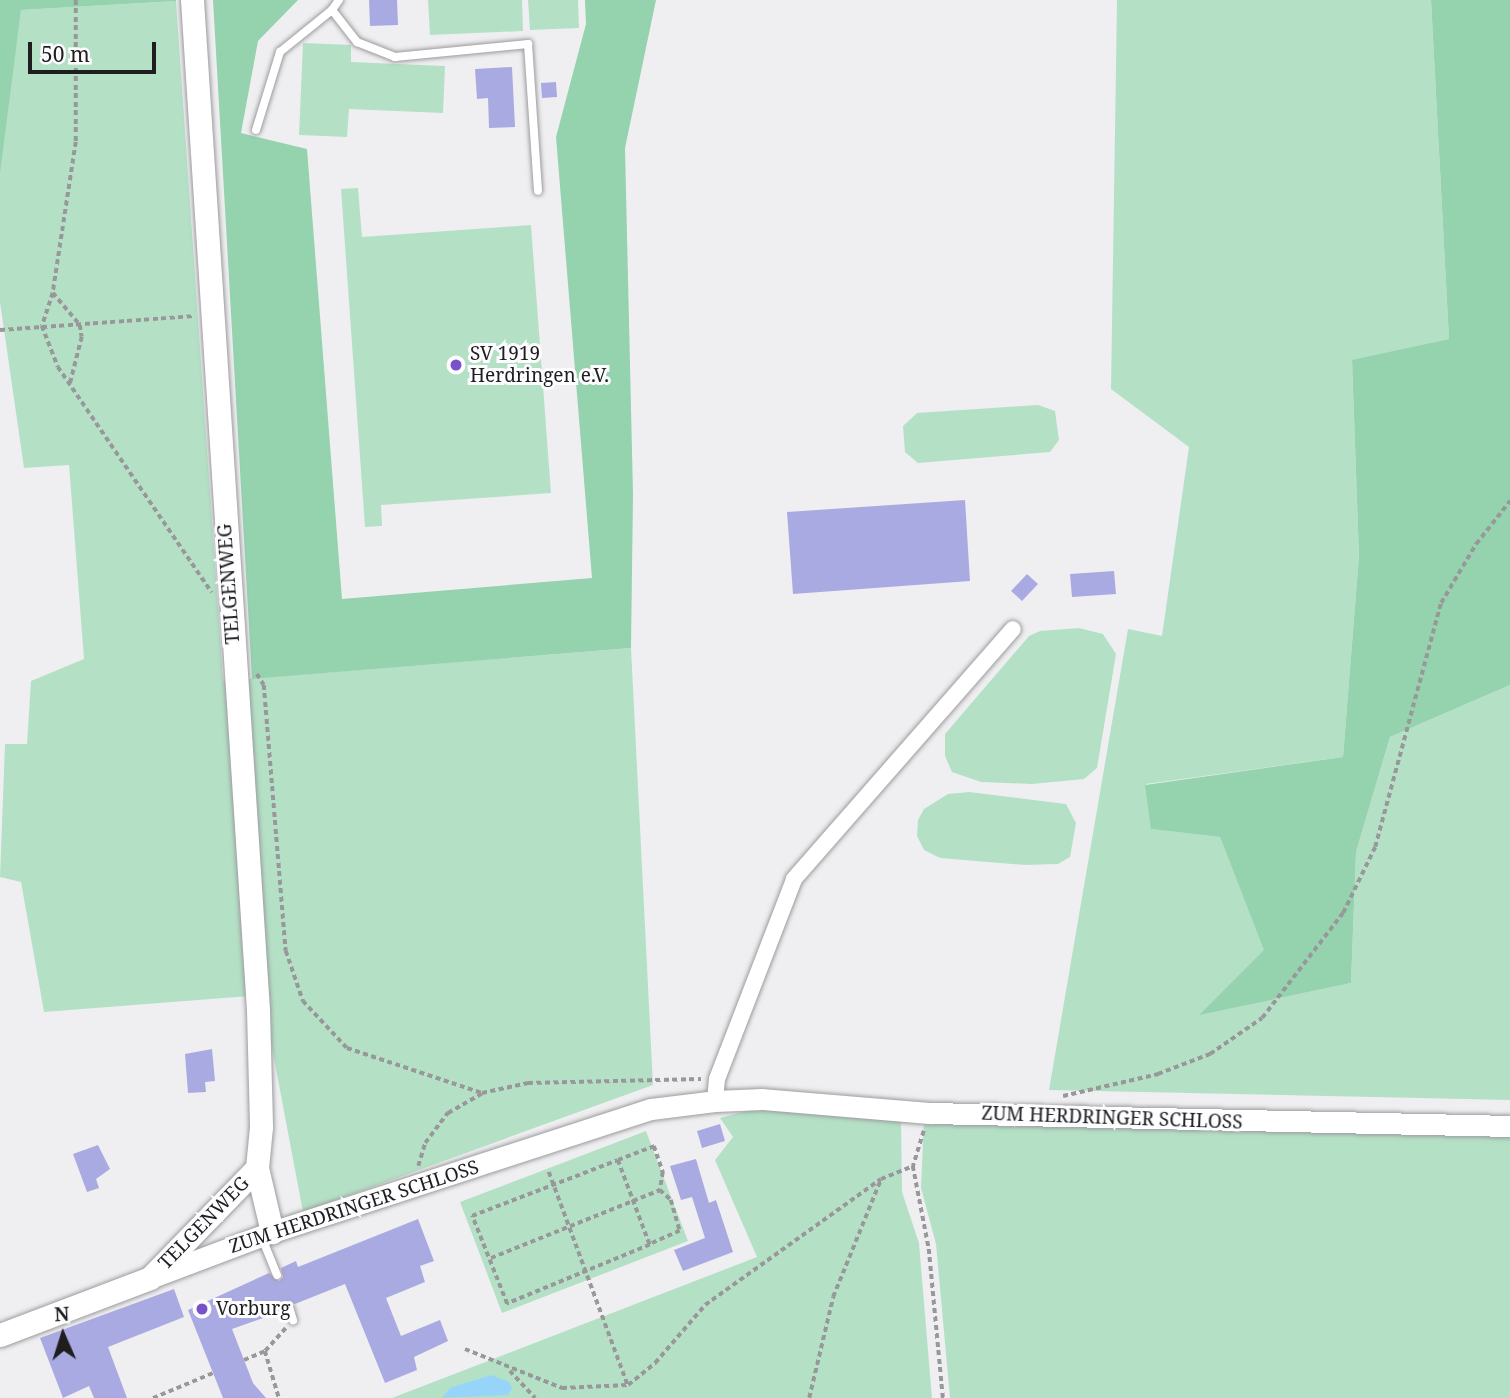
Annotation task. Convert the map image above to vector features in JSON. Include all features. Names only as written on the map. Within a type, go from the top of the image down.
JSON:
[{"type":"main road","name":"TELGENWEG","points":[[192,0],[210,314],[258,1010],[261,1127],[257,1168],[267,1234]]},
{"type":"main road","name":"TELGENWEG","points":[[150,1278],[257,1168]]},
{"type":"main road","name":"ZUM HERDRINGER SCHLOSS","points":[[0,1335],[150,1278]]},
{"type":"street","points":[[715,1101],[717,1079],[794,879],[1013,629]]},
{"type":"street","name":"ZUM HERDRINGER SCHLOSS","points":[[150,1278],[267,1234],[651,1109],[715,1101],[762,1099],[930,1113],[1510,1126]]},
{"type":"lane","points":[[256,130],[280,52],[332,10],[340,0]]},
{"type":"lane","points":[[332,10],[357,42],[395,57],[528,44],[538,191]]},
{"type":"lane","points":[[267,1234],[277,1275]]},
{"type":"lane","points":[[289,1307],[293,1320]]},
{"type":"path","points":[[70,384],[81,342],[80,325],[53,293],[76,142],[76,0]]},
{"type":"path","points":[[0,330],[210,314]]},
{"type":"path","points":[[1054,1100],[1184,1064],[1210,1054],[1262,1018],[1343,913],[1375,847],[1441,603],[1476,544],[1510,501]]},
{"type":"path","points":[[411,1188],[425,1143],[448,1113],[482,1093],[528,1083],[717,1079]]},
{"type":"path","points":[[930,1113],[913,1166],[929,1249],[943,1398]]},
{"type":"path","points":[[654,1146],[663,1172],[660,1190],[671,1200],[680,1231],[507,1304],[491,1258],[472,1216],[654,1146]]},
{"type":"path","points":[[618,1160],[650,1245]]},
{"type":"path","points":[[465,1349],[509,1370],[562,1388],[628,1385],[655,1363],[705,1305],[881,1179],[913,1166]]},
{"type":"path","points":[[549,1172],[567,1228],[628,1385]]},
{"type":"path","points":[[809,1398],[833,1297],[881,1179]]},
{"type":"path","points":[[491,1258],[660,1190]]},
{"type":"path","points":[[244,1360],[265,1351],[293,1320]]},
{"type":"path","points":[[265,1351],[279,1398]]},
{"type":"path","points":[[509,1370],[535,1398]]},
{"type":"path","points":[[153,1398],[213,1373]]},
{"type":"green space","points":[[0,0],[176,1],[21,10],[0,173]]},
{"type":"green space","points":[[213,0],[298,0],[258,41],[241,133],[307,149],[342,599],[592,578],[556,137],[586,24],[585,0],[656,0],[625,148],[633,494],[631,648],[252,679]]},
{"type":"green space","points":[[428,0],[522,0],[523,31],[430,35]]},
{"type":"green space","points":[[528,0],[578,0],[579,28],[530,30]]},
{"type":"green space","points":[[1117,0],[1431,0],[1449,339],[1352,361],[1359,556],[1343,757],[1146,784],[1152,829],[1220,837],[1265,951],[1200,1014],[1351,983],[1356,852],[1390,737],[1510,685],[1510,1100],[1049,1090],[1128,629],[1162,636],[1189,447],[1111,389]]},
{"type":"green space","points":[[1431,0],[1510,0],[1510,685],[1390,737],[1356,852],[1351,983],[1199,1015],[1264,950],[1220,837],[1151,829],[1145,785],[1343,757],[1359,556],[1352,360],[1449,339]]},
{"type":"green space","points":[[176,1],[223,681],[631,648],[653,1085],[303,1212],[262,995],[44,1012],[21,882],[0,877],[5,744],[27,744],[31,681],[84,659],[69,465],[24,468],[0,302],[0,159],[21,10]]},
{"type":"green space","points":[[303,43],[351,45],[351,62],[445,66],[443,113],[349,109],[347,137],[299,135]]},
{"type":"green space","name":"SV 1919 Herdringen e.V.","points":[[358,188],[362,237],[531,225],[551,493],[381,505],[382,526],[365,527],[341,189]]},
{"type":"green space","points":[[1038,405],[1055,411],[1059,440],[1050,452],[918,463],[905,452],[903,426],[917,413]]},
{"type":"green space","points":[[1079,628],[1103,634],[1116,654],[1097,768],[1084,779],[1032,784],[981,782],[952,772],[945,756],[945,734],[1029,636],[1040,631]]},
{"type":"green space","points":[[969,792],[1066,804],[1076,823],[1070,857],[1058,864],[1025,865],[940,858],[924,850],[917,836],[918,820],[924,809],[948,794]]},
{"type":"green space","points":[[758,1108],[901,1118],[902,1192],[919,1243],[932,1398],[392,1398],[757,1257],[715,1160],[733,1137],[720,1118]]},
{"type":"green space","points":[[924,1118],[1510,1133],[1510,1398],[950,1398],[936,1244],[921,1188]]},
{"type":"green space","points":[[646,1131],[688,1241],[502,1313],[460,1202]]},
{"type":"water","points":[[491,1375],[509,1382],[512,1389],[508,1395],[442,1398],[450,1388]]},
{"type":"building","points":[[369,0],[397,0],[398,25],[370,26]]},
{"type":"building","points":[[512,67],[515,127],[489,128],[488,98],[477,99],[475,69]]},
{"type":"building","points":[[556,82],[557,97],[542,98],[541,83]]},
{"type":"building","points":[[965,500],[970,581],[793,594],[787,512]]},
{"type":"building","points":[[1114,571],[1116,594],[1072,597],[1070,574]]},
{"type":"building","points":[[1027,574],[1038,584],[1022,601],[1011,591]]},
{"type":"building","points":[[212,1049],[215,1081],[205,1082],[206,1092],[188,1093],[185,1054]]},
{"type":"building","points":[[720,1124],[725,1141],[702,1148],[697,1131]]},
{"type":"building","points":[[98,1145],[110,1169],[96,1179],[99,1188],[87,1192],[73,1154]]},
{"type":"building","points":[[696,1159],[709,1203],[716,1200],[733,1252],[683,1271],[674,1250],[705,1238],[692,1197],[681,1200],[670,1166]]},
{"type":"building","name":"Vorburg","points":[[418,1219],[434,1261],[420,1266],[425,1282],[386,1298],[401,1336],[440,1320],[448,1341],[414,1357],[417,1370],[385,1383],[345,1284],[295,1304],[286,1301],[283,1311],[232,1329],[253,1383],[266,1398],[223,1398],[188,1310],[269,1273],[279,1281],[283,1277],[281,1268],[296,1261],[298,1267]]},
{"type":"building","points":[[174,1289],[184,1317],[108,1347],[127,1398],[94,1398],[89,1386],[63,1398],[40,1338]]},
{"type":"place","name":"SV 1919 Herdringen e.V.","points":[[456,365]]},
{"type":"place","name":"Vorburg","points":[[202,1309]]}]
